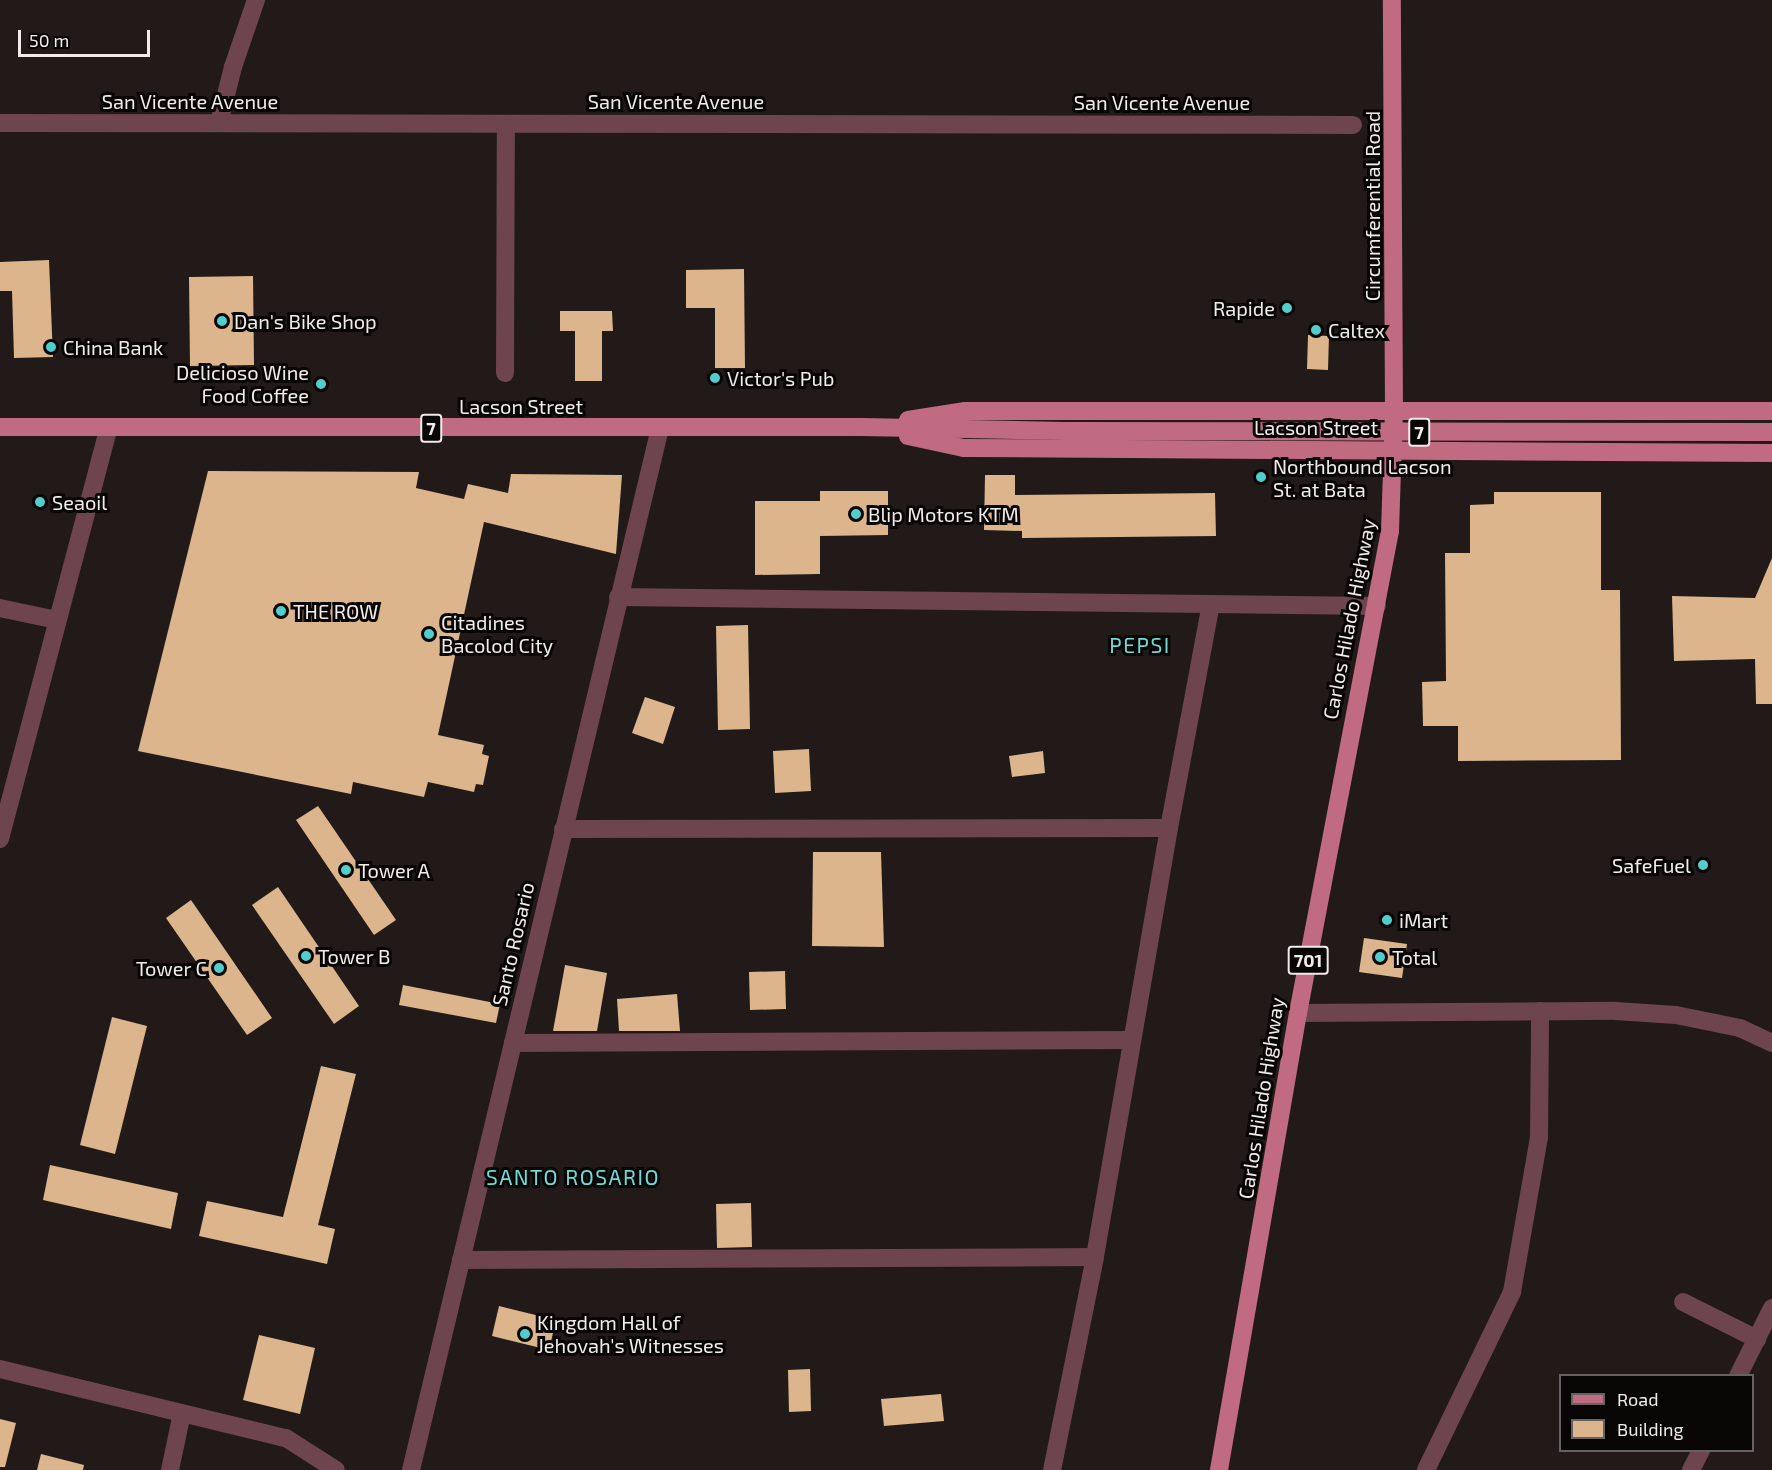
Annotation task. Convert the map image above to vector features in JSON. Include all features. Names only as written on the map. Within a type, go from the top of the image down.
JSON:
[{"type":"main road","name":"Circumferential Road","points":[[1392,0],[1394,450]]},
{"type":"main road","name":"Lacson Street","points":[[862,427],[965,411],[1772,411]]},
{"type":"main road","name":"Lacson Street","points":[[0,427],[108,429],[862,427],[1065,431],[1772,432]]},
{"type":"main road","name":"Lacson Street","points":[[862,427],[964,448],[1772,453]]},
{"type":"main road","name":"Carlos Hilado Highway","points":[[1219,1470],[1298,1014],[1390,531],[1394,450]]},
{"type":"street","points":[[219,123],[233,68],[256,0]]},
{"type":"street","name":"San Vicente Avenue","points":[[0,123],[1353,125]]},
{"type":"street","points":[[505,373],[506,124]]},
{"type":"street","name":"Santo Rosario","points":[[411,1470],[660,428]]},
{"type":"street","points":[[0,839],[108,429]]},
{"type":"street","points":[[618,597],[1377,606]]},
{"type":"street","points":[[1052,1470],[1095,1257],[1131,1040],[1211,604]]},
{"type":"street","points":[[0,608],[57,620]]},
{"type":"street","points":[[563,830],[1169,828]]},
{"type":"street","points":[[1298,1014],[1540,1011],[1676,1015],[1740,1028],[1772,1043]]},
{"type":"street","points":[[1426,1470],[1512,1292],[1539,1138],[1540,1011]]},
{"type":"street","points":[[513,1043],[1131,1040]]},
{"type":"street","points":[[461,1260],[1095,1257]]},
{"type":"street","points":[[1683,1302],[1766,1324],[1739,1374]]},
{"type":"street","points":[[0,1369],[286,1438],[336,1470]]},
{"type":"street","points":[[170,1470],[182,1413]]},
{"type":"street","points":[[1691,1470],[1700,1452]]},
{"type":"building","points":[[49,260],[53,357],[14,358],[12,291],[0,291],[0,262]]},
{"type":"building","points":[[744,269],[745,368],[715,368],[715,308],[686,308],[686,270]]},
{"type":"building","name":"Dan's Bike Shop","points":[[253,276],[254,365],[190,366],[189,277]]},
{"type":"building","points":[[560,311],[612,311],[613,331],[602,331],[602,381],[575,381],[575,331],[560,331]]},
{"type":"building","points":[[1308,335],[1329,336],[1328,370],[1307,369]]},
{"type":"building","name":"THE ROW","points":[[208,471],[419,472],[416,488],[464,499],[468,484],[508,493],[511,474],[622,475],[616,554],[484,522],[438,735],[484,745],[482,754],[489,756],[483,785],[476,784],[474,792],[428,782],[424,797],[353,782],[351,794],[138,751]]},
{"type":"building","points":[[985,475],[1015,475],[1015,495],[1215,493],[1216,536],[1022,538],[1022,531],[984,530]]},
{"type":"building","points":[[820,491],[888,491],[888,535],[820,536],[820,574],[755,575],[755,501],[820,501]]},
{"type":"building","points":[[1494,492],[1601,492],[1601,590],[1620,590],[1621,760],[1458,761],[1458,726],[1423,726],[1422,682],[1446,681],[1445,553],[1470,553],[1470,505],[1494,504]]},
{"type":"building","points":[[1772,558],[1772,704],[1756,704],[1755,659],[1674,661],[1672,596],[1755,598]]},
{"type":"building","points":[[748,625],[750,729],[718,730],[716,626]]},
{"type":"building","points":[[645,697],[675,707],[663,744],[632,733]]},
{"type":"building","points":[[809,749],[811,791],[775,793],[773,751]]},
{"type":"building","points":[[1043,751],[1045,773],[1012,777],[1009,756]]},
{"type":"building","name":"Tower A","points":[[318,806],[396,920],[374,935],[296,820]]},
{"type":"building","points":[[813,852],[881,852],[884,947],[812,946]]},
{"type":"building","name":"Tower B","points":[[278,887],[359,1006],[334,1024],[252,905]]},
{"type":"building","name":"Tower C","points":[[191,900],[272,1018],[247,1035],[166,918]]},
{"type":"building","points":[[1364,938],[1407,944],[1402,978],[1359,972]]},
{"type":"building","points":[[565,965],[607,973],[597,1031],[553,1031]]},
{"type":"building","points":[[785,971],[786,1009],[750,1010],[749,972]]},
{"type":"building","points":[[403,985],[500,1004],[496,1023],[399,1005]]},
{"type":"building","points":[[677,994],[680,1031],[619,1031],[617,999]]},
{"type":"building","points":[[112,1017],[147,1026],[115,1154],[80,1145]]},
{"type":"building","points":[[321,1066],[356,1074],[318,1225],[335,1229],[327,1264],[199,1236],[207,1201],[283,1217]]},
{"type":"building","points":[[50,1165],[178,1193],[171,1229],[43,1200]]},
{"type":"building","points":[[751,1203],[752,1247],[717,1248],[716,1204]]},
{"type":"building","points":[[499,1306],[556,1320],[549,1350],[492,1336]]},
{"type":"building","points":[[259,1335],[315,1348],[300,1414],[243,1400]]},
{"type":"building","points":[[810,1369],[811,1411],[789,1412],[788,1370]]},
{"type":"building","points":[[941,1394],[944,1421],[884,1426],[881,1399]]},
{"type":"building","points":[[0,1419],[16,1423],[5,1467],[0,1467]]},
{"type":"building","points":[[41,1454],[84,1465],[83,1470],[37,1470]]},
{"type":"place","name":"Rapide","points":[[1287,308]]},
{"type":"place","name":"Dan's Bike Shop","points":[[222,321]]},
{"type":"place","name":"Caltex","points":[[1316,330]]},
{"type":"place","name":"China Bank","points":[[51,347]]},
{"type":"place","name":"Victor's Pub","points":[[715,378]]},
{"type":"place","name":"Delicioso Wine Food Coffee","points":[[321,384]]},
{"type":"place","name":"Northbound Lacson St. at Bata","points":[[1261,477]]},
{"type":"place","name":"Seaoil","points":[[40,502]]},
{"type":"place","name":"Blip Motors KTM","points":[[856,514]]},
{"type":"place","name":"THE ROW","points":[[281,611]]},
{"type":"place","name":"Citadines Bacolod City","points":[[429,634]]},
{"type":"place","name":"SafeFuel","points":[[1703,865]]},
{"type":"place","name":"Tower A","points":[[346,870]]},
{"type":"place","name":"iMart","points":[[1387,920]]},
{"type":"place","name":"Tower B","points":[[306,956]]},
{"type":"place","name":"Total","points":[[1380,957]]},
{"type":"place","name":"Tower C","points":[[219,968]]},
{"type":"place","name":"Kingdom Hall of Jehovah's Witnesses","points":[[525,1334]]},
{"type":"district","name":"PEPSI","points":[[1140,645]]},
{"type":"district","name":"SANTO ROSARIO","points":[[573,1177]]}]
